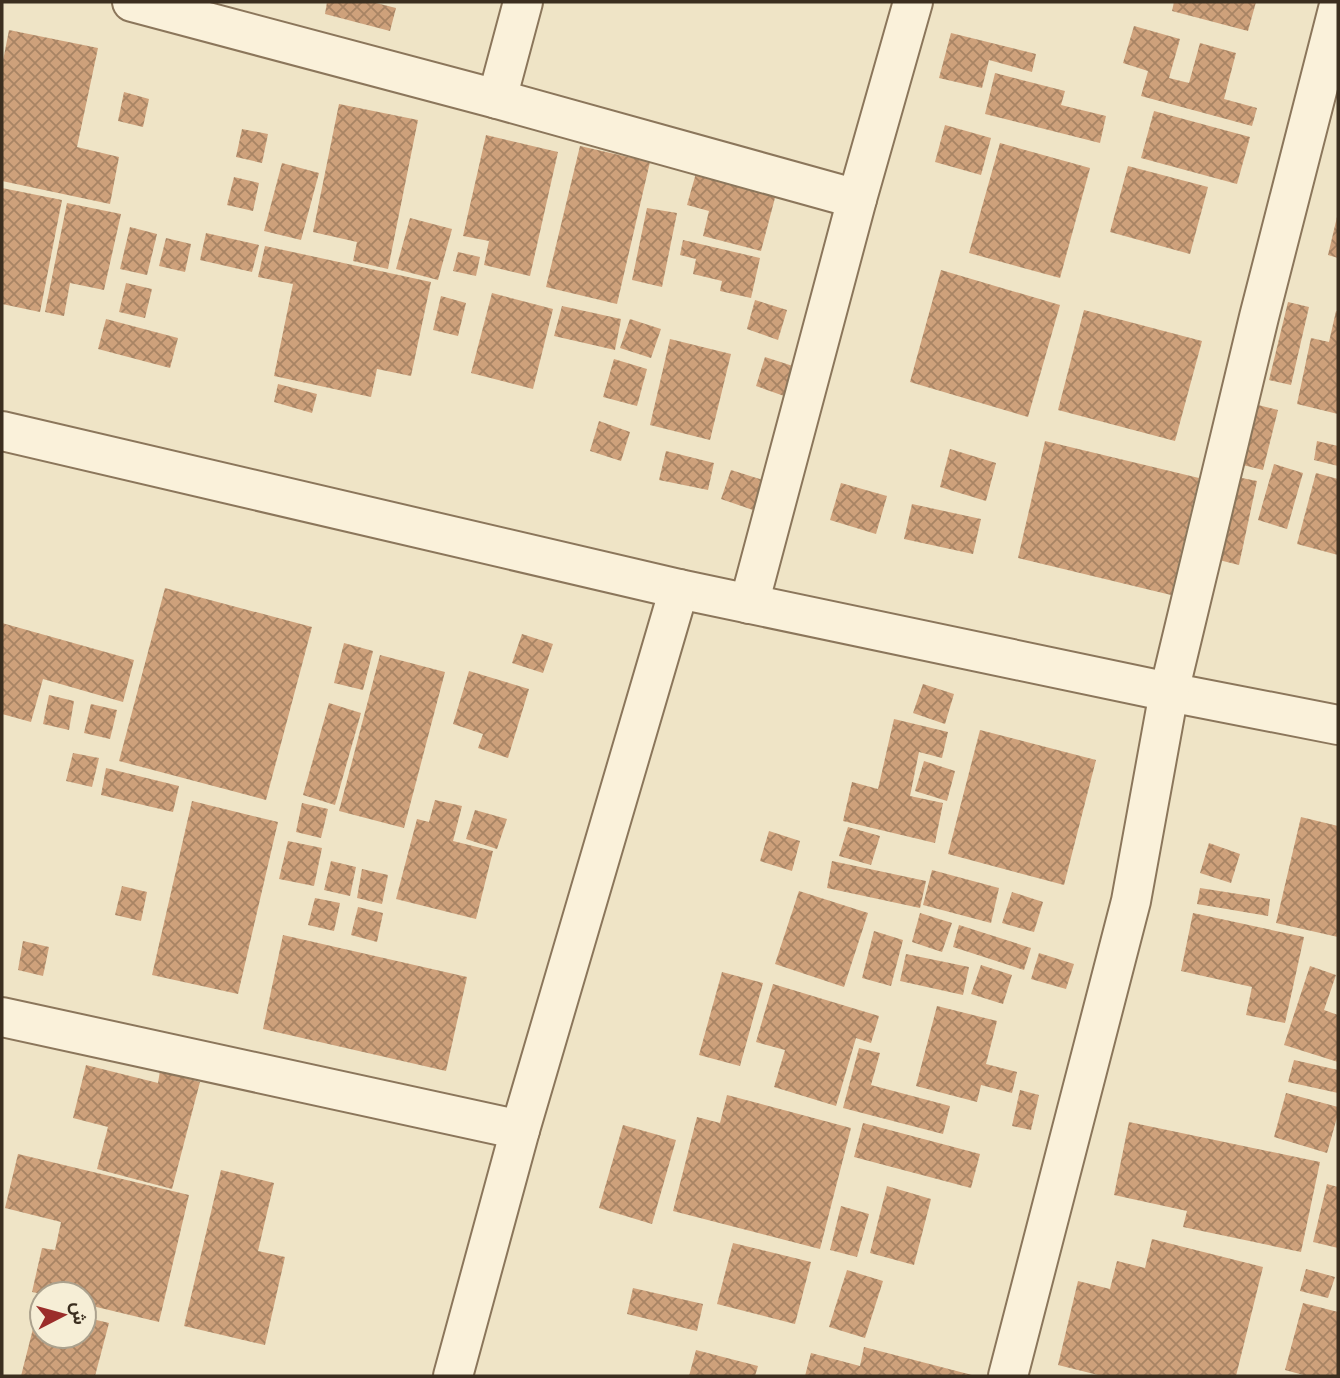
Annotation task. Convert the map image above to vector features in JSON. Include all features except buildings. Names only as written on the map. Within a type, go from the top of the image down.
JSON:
[{"type":"street","points":[[132,2],[858,199]]},
{"type":"street","points":[[497,99],[523,2]]},
{"type":"street","points":[[750,604],[913,2]]},
{"type":"street","points":[[1008,1376],[1131,901],[1169,692],[1259,317],[1338,9]]},
{"type":"street","points":[[2,431],[679,589],[1338,725]]},
{"type":"street","points":[[453,1376],[520,1130],[679,589]]},
{"type":"street","points":[[2,1017],[520,1130]]}]
